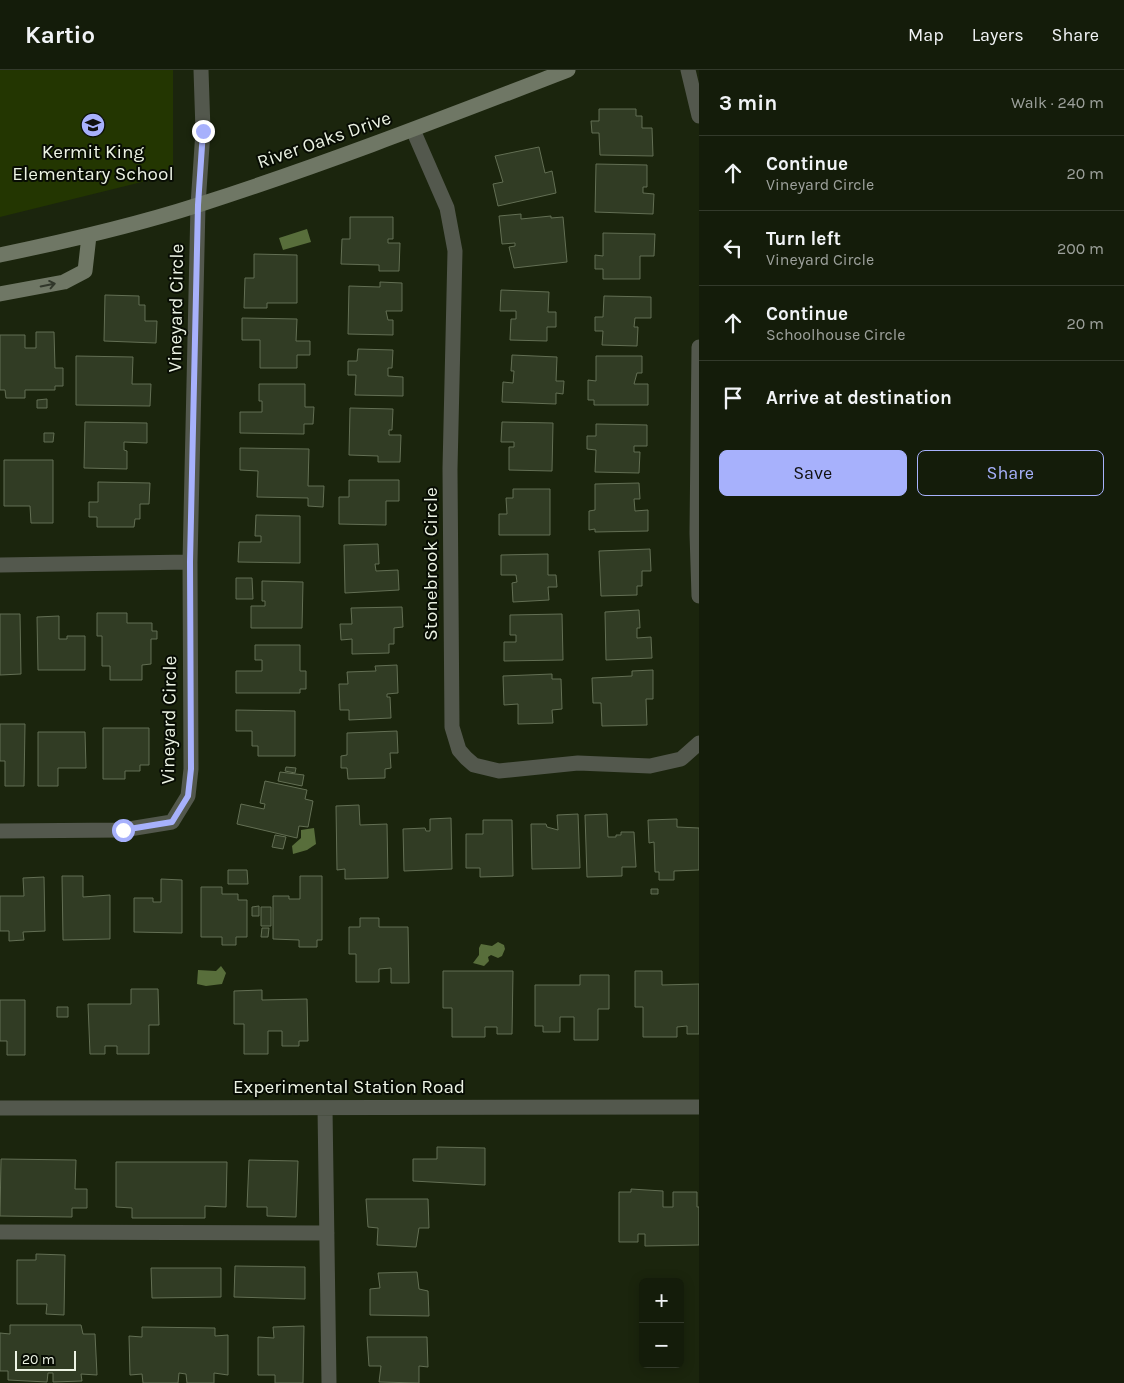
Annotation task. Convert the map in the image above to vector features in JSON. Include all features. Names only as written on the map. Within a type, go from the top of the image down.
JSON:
[{"type":"street","name":"Vineyard Circle","points":[[0,831],[123,830],[172,822],[188,796],[191,769],[190,562],[198,205],[203,131],[202,70]]},
{"type":"street","name":"River Oaks Drive","points":[[0,255],[89,236],[198,205],[413,130],[568,70]]},
{"type":"street","points":[[688,70],[699,116]]},
{"type":"street","name":"Stonebrook Circle","points":[[413,130],[448,208],[455,251],[450,469],[452,727],[459,750],[474,765],[499,771],[578,763],[650,766],[682,759],[699,744]]},
{"type":"street","points":[[0,294],[64,282],[85,271],[89,236]]},
{"type":"street","points":[[699,347],[697,533],[699,596]]},
{"type":"street","points":[[0,565],[190,562]]},
{"type":"street","name":"Experimental Station Road","points":[[0,1108],[699,1107]]},
{"type":"street","points":[[325,1108],[329,1383]]},
{"type":"street","points":[[0,1232],[326,1233]]},
{"type":"shaded area","name":"Kermit King Elementary School","points":[[0,70],[173,70],[173,166],[162,176],[150,180],[0,217]]},
{"type":"shaded area","points":[[307,229],[311,242],[283,250],[279,238]]},
{"type":"shaded area","points":[[314,828],[316,844],[307,850],[293,854],[292,846],[301,838],[301,830]]},
{"type":"shaded area","points":[[498,942],[504,945],[505,949],[502,956],[498,958],[491,955],[488,957],[489,961],[484,966],[473,963],[479,955],[481,944],[492,946]]},
{"type":"shaded area","points":[[221,966],[226,973],[222,984],[206,986],[197,984],[198,970],[216,971]]},
{"type":"building","points":[[599,109],[636,109],[636,116],[642,116],[642,128],[652,128],[653,156],[600,155],[599,133],[592,133],[591,121],[599,121]]},
{"type":"building","points":[[539,147],[545,173],[552,171],[556,193],[498,206],[493,184],[503,182],[495,156]]},
{"type":"building","points":[[596,164],[647,165],[647,187],[643,187],[643,193],[654,194],[653,214],[595,212]]},
{"type":"building","points":[[521,214],[521,219],[551,216],[551,218],[563,217],[567,262],[514,268],[509,247],[515,246],[515,243],[502,244],[499,216]]},
{"type":"building","points":[[350,217],[393,217],[393,239],[388,239],[388,243],[400,243],[399,271],[379,271],[379,265],[341,264],[342,239],[350,239]]},
{"type":"building","points":[[603,233],[655,234],[654,256],[640,256],[640,279],[603,279],[603,269],[595,269],[595,255],[603,256]]},
{"type":"building","points":[[254,254],[297,255],[297,303],[267,303],[267,308],[244,308],[245,278],[254,278]]},
{"type":"building","points":[[380,282],[402,283],[402,311],[386,311],[388,320],[393,320],[393,335],[348,334],[349,286],[380,287]]},
{"type":"building","points":[[501,290],[549,292],[548,312],[556,312],[556,327],[547,327],[547,341],[510,340],[511,319],[516,319],[516,311],[500,311]]},
{"type":"building","points":[[105,295],[139,296],[139,305],[145,305],[145,321],[157,321],[156,343],[104,341]]},
{"type":"building","points":[[604,296],[651,297],[651,318],[635,318],[634,327],[638,327],[637,346],[602,345],[603,331],[595,331],[595,317],[603,317]]},
{"type":"building","points":[[242,318],[297,319],[296,341],[310,341],[310,355],[297,355],[297,368],[260,368],[260,340],[242,340]]},
{"type":"building","points":[[36,332],[54,332],[55,368],[63,368],[63,386],[55,386],[55,390],[25,390],[25,398],[6,398],[5,390],[0,390],[0,335],[25,335],[25,348],[36,348]]},
{"type":"building","points":[[358,349],[393,350],[392,368],[388,368],[388,376],[403,377],[403,396],[355,395],[356,375],[348,375],[348,361],[357,361]]},
{"type":"building","points":[[512,355],[557,357],[556,381],[564,381],[563,394],[556,393],[556,404],[502,402],[503,382],[513,383],[514,371],[511,371]]},
{"type":"building","points":[[76,356],[133,357],[132,384],[151,384],[150,406],[76,405]]},
{"type":"building","points":[[596,356],[642,356],[642,373],[637,373],[634,384],[648,384],[648,405],[594,405],[594,400],[588,400],[588,380],[596,381]]},
{"type":"building","points":[[259,384],[305,384],[305,407],[314,407],[313,424],[304,424],[304,434],[240,433],[240,412],[262,412],[262,401],[259,401]]},
{"type":"building","points":[[47,399],[47,408],[37,408],[37,400]]},
{"type":"building","points":[[350,408],[393,409],[392,430],[389,430],[389,435],[401,435],[400,462],[378,462],[378,456],[349,455]]},
{"type":"building","points":[[85,422],[147,423],[147,443],[124,442],[124,450],[127,451],[127,469],[84,468]]},
{"type":"building","points":[[502,422],[553,423],[552,471],[509,470],[509,447],[514,447],[514,442],[501,442]]},
{"type":"building","points":[[596,424],[647,425],[647,446],[634,446],[634,452],[640,452],[639,473],[595,472],[596,450],[587,449],[587,436],[596,436]]},
{"type":"building","points":[[44,433],[54,433],[53,442],[44,442]]},
{"type":"building","points":[[240,448],[309,449],[308,486],[324,486],[323,507],[308,506],[308,498],[257,497],[258,471],[240,470]]},
{"type":"building","points":[[4,460],[53,460],[53,523],[31,523],[30,506],[4,506]]},
{"type":"building","points":[[349,480],[399,480],[399,501],[386,501],[386,525],[339,524],[339,497],[349,497]]},
{"type":"building","points":[[98,482],[150,483],[149,504],[140,504],[140,519],[135,519],[134,527],[97,527],[97,517],[89,517],[89,502],[98,502]]},
{"type":"building","points":[[639,483],[640,499],[634,499],[635,511],[648,510],[648,531],[595,532],[595,529],[589,530],[589,511],[595,510],[595,484]]},
{"type":"building","points":[[513,489],[550,489],[550,535],[499,535],[499,514],[507,514],[506,498],[513,498]]},
{"type":"building","points":[[256,515],[300,516],[300,563],[238,562],[239,542],[261,542],[261,536],[255,536]]},
{"type":"building","points":[[378,544],[379,564],[375,564],[376,571],[398,570],[399,590],[345,593],[344,545]]},
{"type":"building","points":[[650,549],[651,571],[642,571],[642,586],[637,586],[637,595],[601,596],[599,551]]},
{"type":"building","points":[[548,554],[548,575],[556,575],[557,587],[548,587],[549,600],[513,602],[512,583],[517,582],[516,575],[501,575],[501,555]]},
{"type":"building","points":[[236,578],[252,578],[253,599],[236,599]]},
{"type":"building","points":[[262,581],[303,582],[302,628],[251,628],[251,606],[265,606],[265,601],[262,601]]},
{"type":"building","points":[[402,607],[403,627],[394,628],[394,644],[389,644],[389,653],[352,654],[352,639],[341,640],[340,624],[352,624],[351,608]]},
{"type":"building","points":[[639,610],[640,628],[637,628],[637,638],[651,637],[652,658],[606,660],[605,612]]},
{"type":"building","points":[[97,613],[127,613],[127,623],[152,623],[152,631],[157,631],[157,639],[151,639],[151,664],[142,665],[142,680],[110,680],[110,666],[102,666],[102,636],[97,636]]},
{"type":"building","points":[[0,614],[20,614],[21,674],[0,675]]},
{"type":"building","points":[[562,614],[563,660],[504,661],[504,642],[516,642],[516,635],[510,635],[510,615]]},
{"type":"building","points":[[59,616],[59,639],[67,639],[67,636],[85,636],[85,670],[38,670],[37,617]]},
{"type":"building","points":[[255,645],[300,645],[300,671],[306,671],[306,689],[300,689],[300,693],[236,693],[236,671],[262,671],[262,660],[255,660]]},
{"type":"building","points":[[397,665],[398,693],[387,694],[387,697],[390,697],[391,718],[349,720],[349,710],[340,710],[339,684],[348,684],[347,672],[376,671],[375,666]]},
{"type":"building","points":[[653,670],[653,699],[646,699],[647,725],[602,726],[601,703],[593,703],[592,678],[632,676],[632,671]]},
{"type":"building","points":[[552,674],[552,679],[561,679],[562,709],[552,710],[553,723],[518,724],[518,704],[504,705],[503,676]]},
{"type":"building","points":[[236,710],[295,711],[295,756],[258,756],[258,746],[252,746],[252,731],[236,731]]},
{"type":"building","points":[[0,724],[25,724],[24,786],[5,786],[5,761],[0,761]]},
{"type":"building","points":[[103,728],[149,728],[149,765],[140,765],[140,771],[125,771],[125,779],[103,779]]},
{"type":"building","points":[[397,731],[398,753],[390,753],[391,768],[385,769],[385,778],[348,779],[347,768],[341,768],[341,756],[347,755],[347,733]]},
{"type":"building","points":[[38,732],[85,732],[86,768],[58,768],[58,786],[38,786]]},
{"type":"building","points":[[286,767],[296,768],[295,773],[285,771]]},
{"type":"building","points":[[280,772],[304,775],[302,786],[278,781]]},
{"type":"building","points":[[265,781],[307,790],[305,799],[313,801],[308,827],[299,826],[297,838],[237,824],[241,804],[264,809],[265,804],[260,803]]},
{"type":"building","points":[[359,805],[360,825],[387,824],[388,878],[345,879],[345,869],[337,870],[336,806]]},
{"type":"building","points":[[578,814],[580,868],[532,869],[531,824],[546,824],[547,827],[558,830],[557,815]]},
{"type":"building","points":[[607,814],[608,837],[616,837],[616,835],[621,835],[621,832],[634,832],[636,867],[622,867],[622,876],[587,877],[585,815]]},
{"type":"building","points":[[451,818],[452,869],[404,871],[403,829],[425,828],[426,831],[430,831],[430,819]]},
{"type":"building","points":[[677,819],[677,827],[699,828],[699,870],[674,871],[674,880],[659,880],[659,872],[655,872],[654,842],[649,843],[648,820]]},
{"type":"building","points":[[483,820],[512,820],[513,876],[480,877],[480,868],[466,868],[466,834],[483,834]]},
{"type":"building","points":[[275,835],[286,837],[283,849],[272,847]]},
{"type":"building","points":[[228,870],[247,870],[248,884],[228,884]]},
{"type":"building","points":[[62,876],[83,876],[83,897],[110,895],[110,939],[63,940]]},
{"type":"building","points":[[300,876],[322,876],[322,940],[317,940],[317,947],[299,947],[299,940],[273,939],[273,896],[289,896],[289,899],[300,899]]},
{"type":"building","points":[[44,877],[45,931],[23,932],[24,940],[9,941],[9,931],[0,931],[0,896],[24,896],[23,878]]},
{"type":"building","points":[[161,879],[182,880],[182,933],[134,932],[134,898],[153,898],[153,902],[161,902]]},
{"type":"building","points":[[201,887],[222,887],[222,894],[238,894],[238,900],[247,900],[247,937],[236,937],[236,945],[222,945],[222,937],[201,937]]},
{"type":"building","points":[[651,889],[658,889],[658,894],[651,894]]},
{"type":"building","points":[[259,906],[259,916],[252,916],[252,907]]},
{"type":"building","points":[[261,907],[271,907],[271,926],[261,926]]},
{"type":"building","points":[[360,918],[379,918],[379,927],[408,927],[409,983],[391,983],[391,968],[379,969],[379,982],[356,982],[356,954],[349,954],[349,927],[360,927]]},
{"type":"building","points":[[262,928],[269,928],[268,937],[261,937]]},
{"type":"building","points":[[443,971],[513,971],[512,1034],[497,1034],[497,1027],[485,1027],[485,1037],[452,1037],[452,1008],[443,1008]]},
{"type":"building","points":[[635,971],[662,971],[662,985],[699,984],[699,1034],[687,1034],[687,1026],[677,1027],[677,1037],[643,1037],[643,1007],[635,1007]]},
{"type":"building","points":[[580,975],[609,975],[609,1009],[598,1009],[598,1040],[574,1040],[574,1017],[560,1017],[560,1032],[543,1032],[543,1026],[535,1026],[535,985],[580,985]]},
{"type":"building","points":[[131,989],[158,989],[159,1025],[149,1025],[149,1054],[117,1054],[117,1046],[105,1046],[105,1054],[90,1054],[88,1004],[131,1004]]},
{"type":"building","points":[[262,990],[262,1000],[307,999],[308,1041],[299,1041],[299,1046],[282,1046],[282,1031],[268,1031],[268,1054],[244,1054],[244,1024],[234,1024],[234,991]]},
{"type":"building","points":[[0,1000],[25,1000],[25,1055],[7,1055],[7,1041],[0,1041]]},
{"type":"building","points":[[57,1007],[68,1007],[68,1017],[57,1017]]},
{"type":"building","points":[[437,1147],[485,1148],[485,1185],[413,1181],[413,1159],[437,1159]]},
{"type":"building","points":[[1,1159],[76,1160],[75,1189],[87,1189],[87,1208],[72,1208],[72,1217],[0,1216]]},
{"type":"building","points":[[249,1160],[298,1161],[296,1217],[267,1216],[267,1207],[247,1207]]},
{"type":"building","points":[[116,1162],[227,1162],[226,1207],[205,1206],[205,1218],[132,1218],[132,1208],[116,1207]]},
{"type":"building","points":[[631,1189],[663,1191],[663,1207],[673,1207],[673,1192],[697,1192],[699,1245],[645,1246],[645,1234],[638,1234],[638,1242],[619,1242],[619,1192],[631,1192]]},
{"type":"building","points":[[366,1199],[428,1199],[429,1228],[419,1228],[416,1247],[377,1245],[378,1228],[368,1227]]},
{"type":"building","points":[[36,1254],[65,1255],[64,1315],[46,1314],[47,1304],[17,1304],[17,1260],[36,1260]]},
{"type":"building","points":[[235,1266],[305,1267],[305,1299],[234,1297]]},
{"type":"building","points":[[151,1268],[221,1268],[221,1297],[152,1298]]},
{"type":"building","points":[[417,1272],[419,1289],[428,1291],[429,1316],[370,1315],[370,1289],[380,1288],[378,1273]]},
{"type":"building","points":[[10,1325],[81,1325],[83,1334],[95,1334],[97,1375],[81,1374],[82,1381],[53,1382],[53,1373],[48,1373],[47,1382],[8,1380],[8,1371],[0,1371],[0,1333],[10,1334]]},
{"type":"building","points":[[304,1326],[303,1383],[275,1383],[275,1375],[258,1375],[258,1337],[274,1338],[273,1327]]},
{"type":"building","points":[[142,1327],[215,1328],[215,1336],[228,1335],[228,1375],[214,1373],[214,1383],[187,1383],[186,1374],[179,1373],[178,1383],[143,1383],[142,1374],[130,1375],[129,1336],[142,1337]]},
{"type":"building","points":[[367,1337],[427,1337],[428,1367],[419,1366],[419,1383],[379,1382],[381,1366],[369,1366]]},
{"type":"place","name":"Kermit King Elementary School","points":[[93,125]]},
{"type":"route","points":[[123,830],[172,822],[188,796],[191,769],[190,562],[198,205],[203,131]]}]
